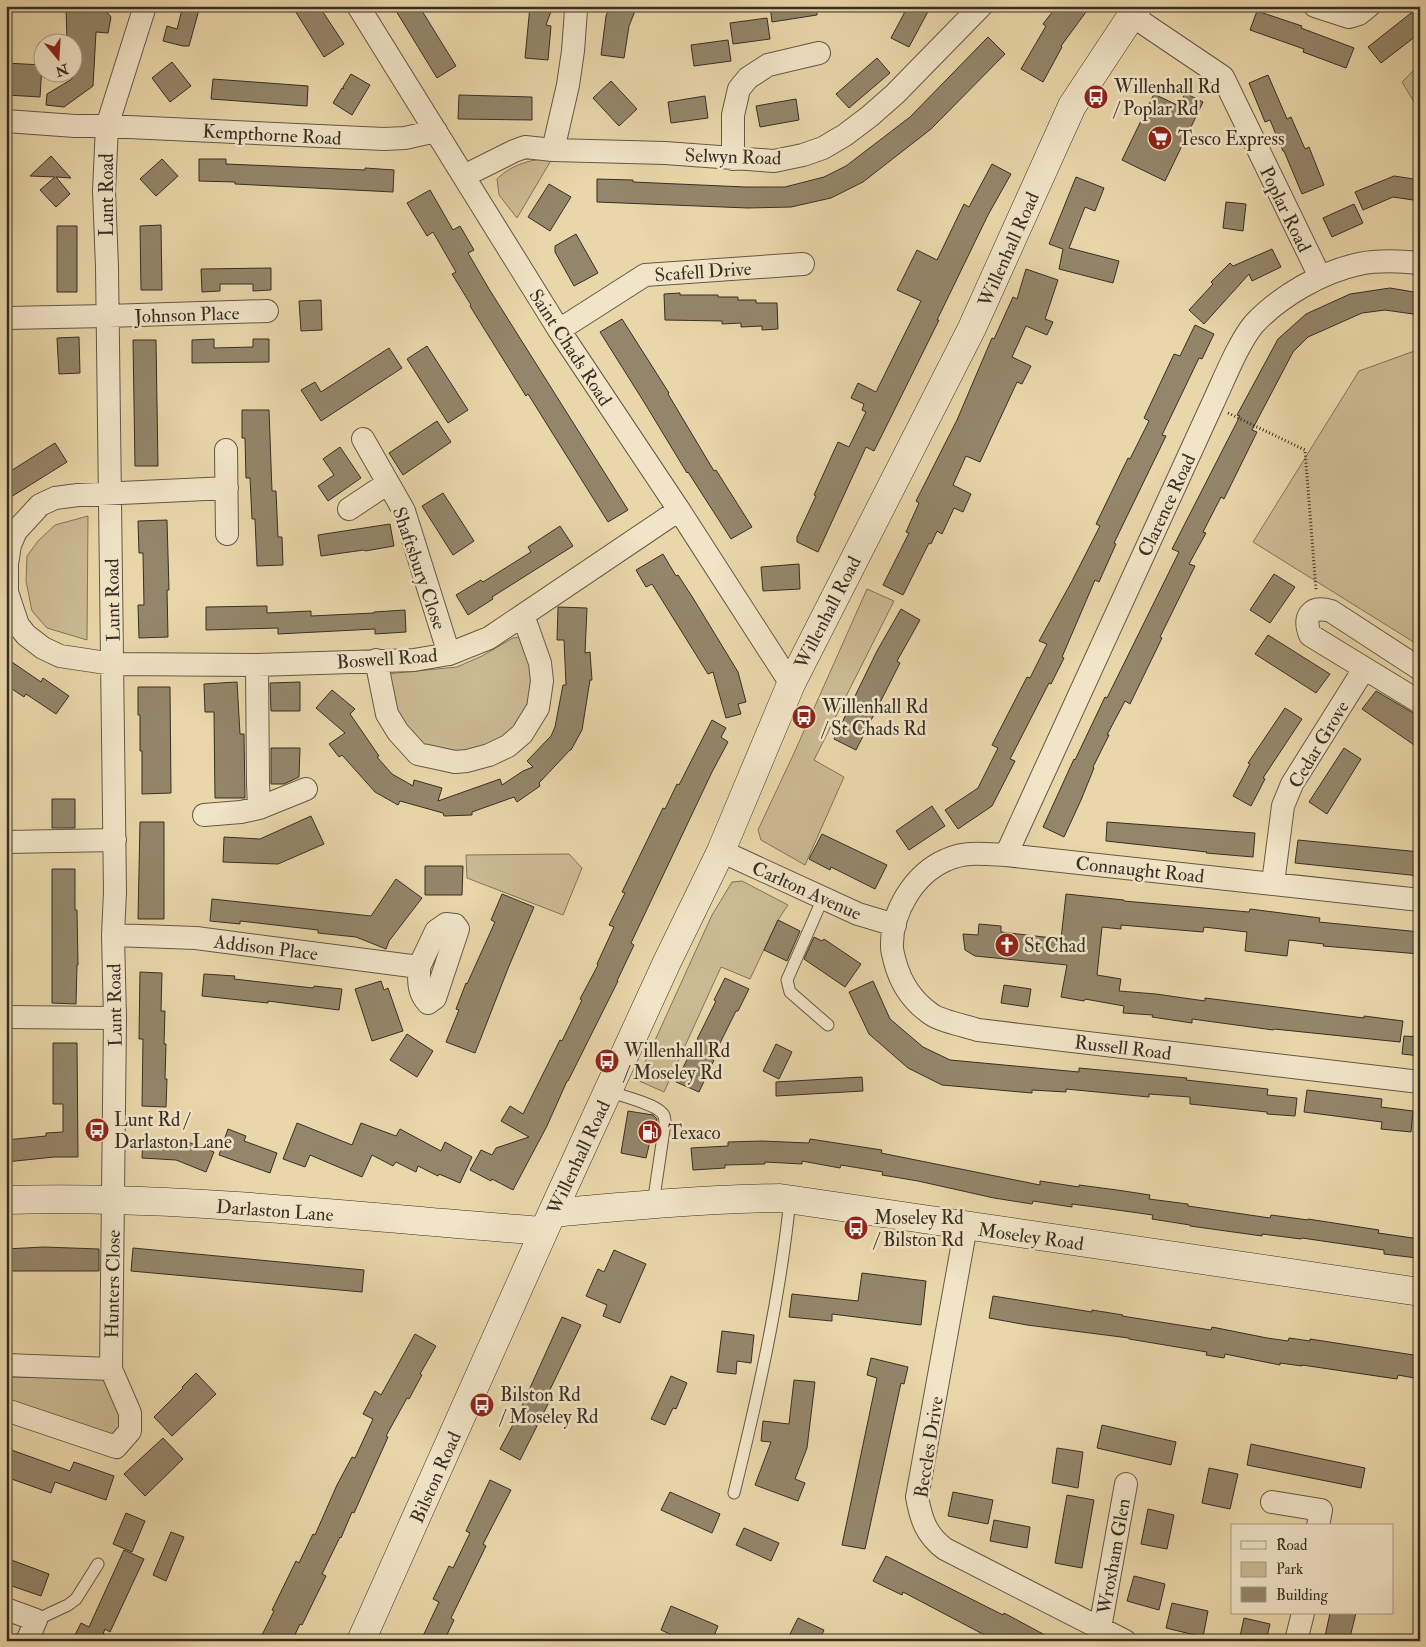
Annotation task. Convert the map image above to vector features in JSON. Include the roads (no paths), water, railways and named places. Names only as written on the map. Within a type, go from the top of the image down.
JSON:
[{"type":"main road","name":"Willenhall Road","points":[[548,1222],[667,962],[721,851],[791,684],[972,328],[1072,106],[1135,11]]},
{"type":"main road","name":"Moseley Road","points":[[548,1222],[653,1204],[728,1198],[790,1199],[1420,1292]]},
{"type":"main road","name":"Darlaston Lane","points":[[6,1200],[114,1200],[297,1211],[548,1222]]},
{"type":"main road","name":"Bilston Road","points":[[361,1641],[548,1222]]},
{"type":"street","name":"Lunt Road","points":[[114,1200],[115,1018],[112,935],[115,892],[115,840],[104,191],[107,126],[145,6]]},
{"type":"street","name":"Saint Chads Road","points":[[358,6],[558,330],[679,510],[791,684]]},
{"type":"street","points":[[553,150],[568,85],[577,6]]},
{"type":"street","name":"Selwyn Road","points":[[464,176],[525,147],[553,150],[665,153],[774,161],[803,155],[823,148],[845,135],[870,116],[895,94],[981,6]]},
{"type":"street","points":[[1315,6],[1349,17],[1359,14],[1369,6]]},
{"type":"street","name":"Poplar Road","points":[[1135,11],[1223,77],[1320,278]]},
{"type":"street","points":[[733,159],[733,115],[739,89],[748,78],[768,64],[819,53]]},
{"type":"street","name":"Kempthorne Road","points":[[6,121],[75,126],[384,139],[405,138],[436,131]]},
{"type":"street","name":"Clarence Road","points":[[1006,855],[1212,405],[1237,352],[1253,325],[1294,292],[1320,278],[1359,264],[1396,261],[1420,263]]},
{"type":"street","name":"Scafell Drive","points":[[558,330],[645,275],[802,264]]},
{"type":"street","name":"Johnson Place","points":[[6,318],[267,311]]},
{"type":"street","name":"Shaftsbury Close","points":[[363,439],[404,511],[450,654]]},
{"type":"street","points":[[226,450],[227,534]]},
{"type":"street","name":"Shaftsbury Close","points":[[349,510],[388,483]]},
{"type":"street","name":"Boswell Road","points":[[227,488],[56,498],[40,505],[16,531],[10,545],[7,564],[7,592],[18,624],[26,635],[43,648],[60,656],[113,664],[257,665],[414,660],[450,654],[489,638],[679,510]]},
{"type":"street","points":[[1420,669],[1330,611],[1322,608],[1317,609],[1307,618],[1306,625],[1310,635],[1420,701]]},
{"type":"street","points":[[376,660],[387,714],[398,732],[418,754],[455,762],[489,755],[508,746],[522,734],[538,708],[542,681],[540,663],[523,616]]},
{"type":"street","points":[[257,665],[260,808]]},
{"type":"street","name":"Cedar Grove","points":[[1272,883],[1283,806],[1292,784],[1364,669]]},
{"type":"street","points":[[204,815],[241,812],[260,808],[306,790]]},
{"type":"street","points":[[6,842],[115,840]]},
{"type":"street","name":"Carlton Avenue","points":[[721,851],[858,914],[895,925]]},
{"type":"street","name":"Connaught Road","points":[[895,925],[904,899],[921,876],[945,860],[967,854],[1006,855],[1420,900]]},
{"type":"street","name":"Russell Road","points":[[895,925],[892,947],[897,968],[904,986],[915,1001],[933,1016],[978,1030],[1420,1082]]},
{"type":"street","name":"Addison Place","points":[[112,935],[196,938],[419,967]]},
{"type":"street","points":[[6,1017],[115,1018]]},
{"type":"street","name":"Hunters Close","points":[[6,1410],[116,1447],[130,1431],[130,1413],[111,1369],[114,1200]]},
{"type":"street","name":"Beccles Drive","points":[[966,1226],[917,1497],[920,1512],[933,1540],[945,1548],[1125,1641]]},
{"type":"street","points":[[6,1365],[111,1369]]},
{"type":"street","name":"Wroxham Glen","points":[[1100,1628],[1126,1484]]},
{"type":"street","points":[[1272,1502],[1321,1510],[1318,1524]]},
{"type":"street","points":[[6,1609],[36,1620],[27,1641]]},
{"type":"street","points":[[1296,1641],[1302,1614]]},
{"type":"lane","points":[[823,898],[788,980],[790,992],[828,1025]]},
{"type":"lane","points":[[608,1091],[650,1106],[665,1116],[653,1204]]},
{"type":"lane","points":[[734,1493],[761,1376],[783,1257],[790,1199]]},
{"type":"lane","points":[[36,1620],[68,1605],[76,1599],[98,1564]]},
{"type":"place","name":"Willenhall Rd / Poplar Rd","points":[[1096,97]]},
{"type":"place","name":"Tesco Express","points":[[1160,138]]},
{"type":"place","name":"Willenhall Rd / St Chads Rd","points":[[804,717]]},
{"type":"place","name":"St Chad","points":[[1007,945]]},
{"type":"place","name":"Willenhall Rd / Moseley Rd","points":[[607,1061]]},
{"type":"place","name":"Lunt Rd / Darlaston Lane","points":[[97,1130]]},
{"type":"place","name":"Texaco","points":[[650,1132]]},
{"type":"place","name":"Moseley Rd / Bilston Rd","points":[[856,1228]]},
{"type":"place","name":"Bilston Rd / Moseley Rd","points":[[482,1405]]}]
